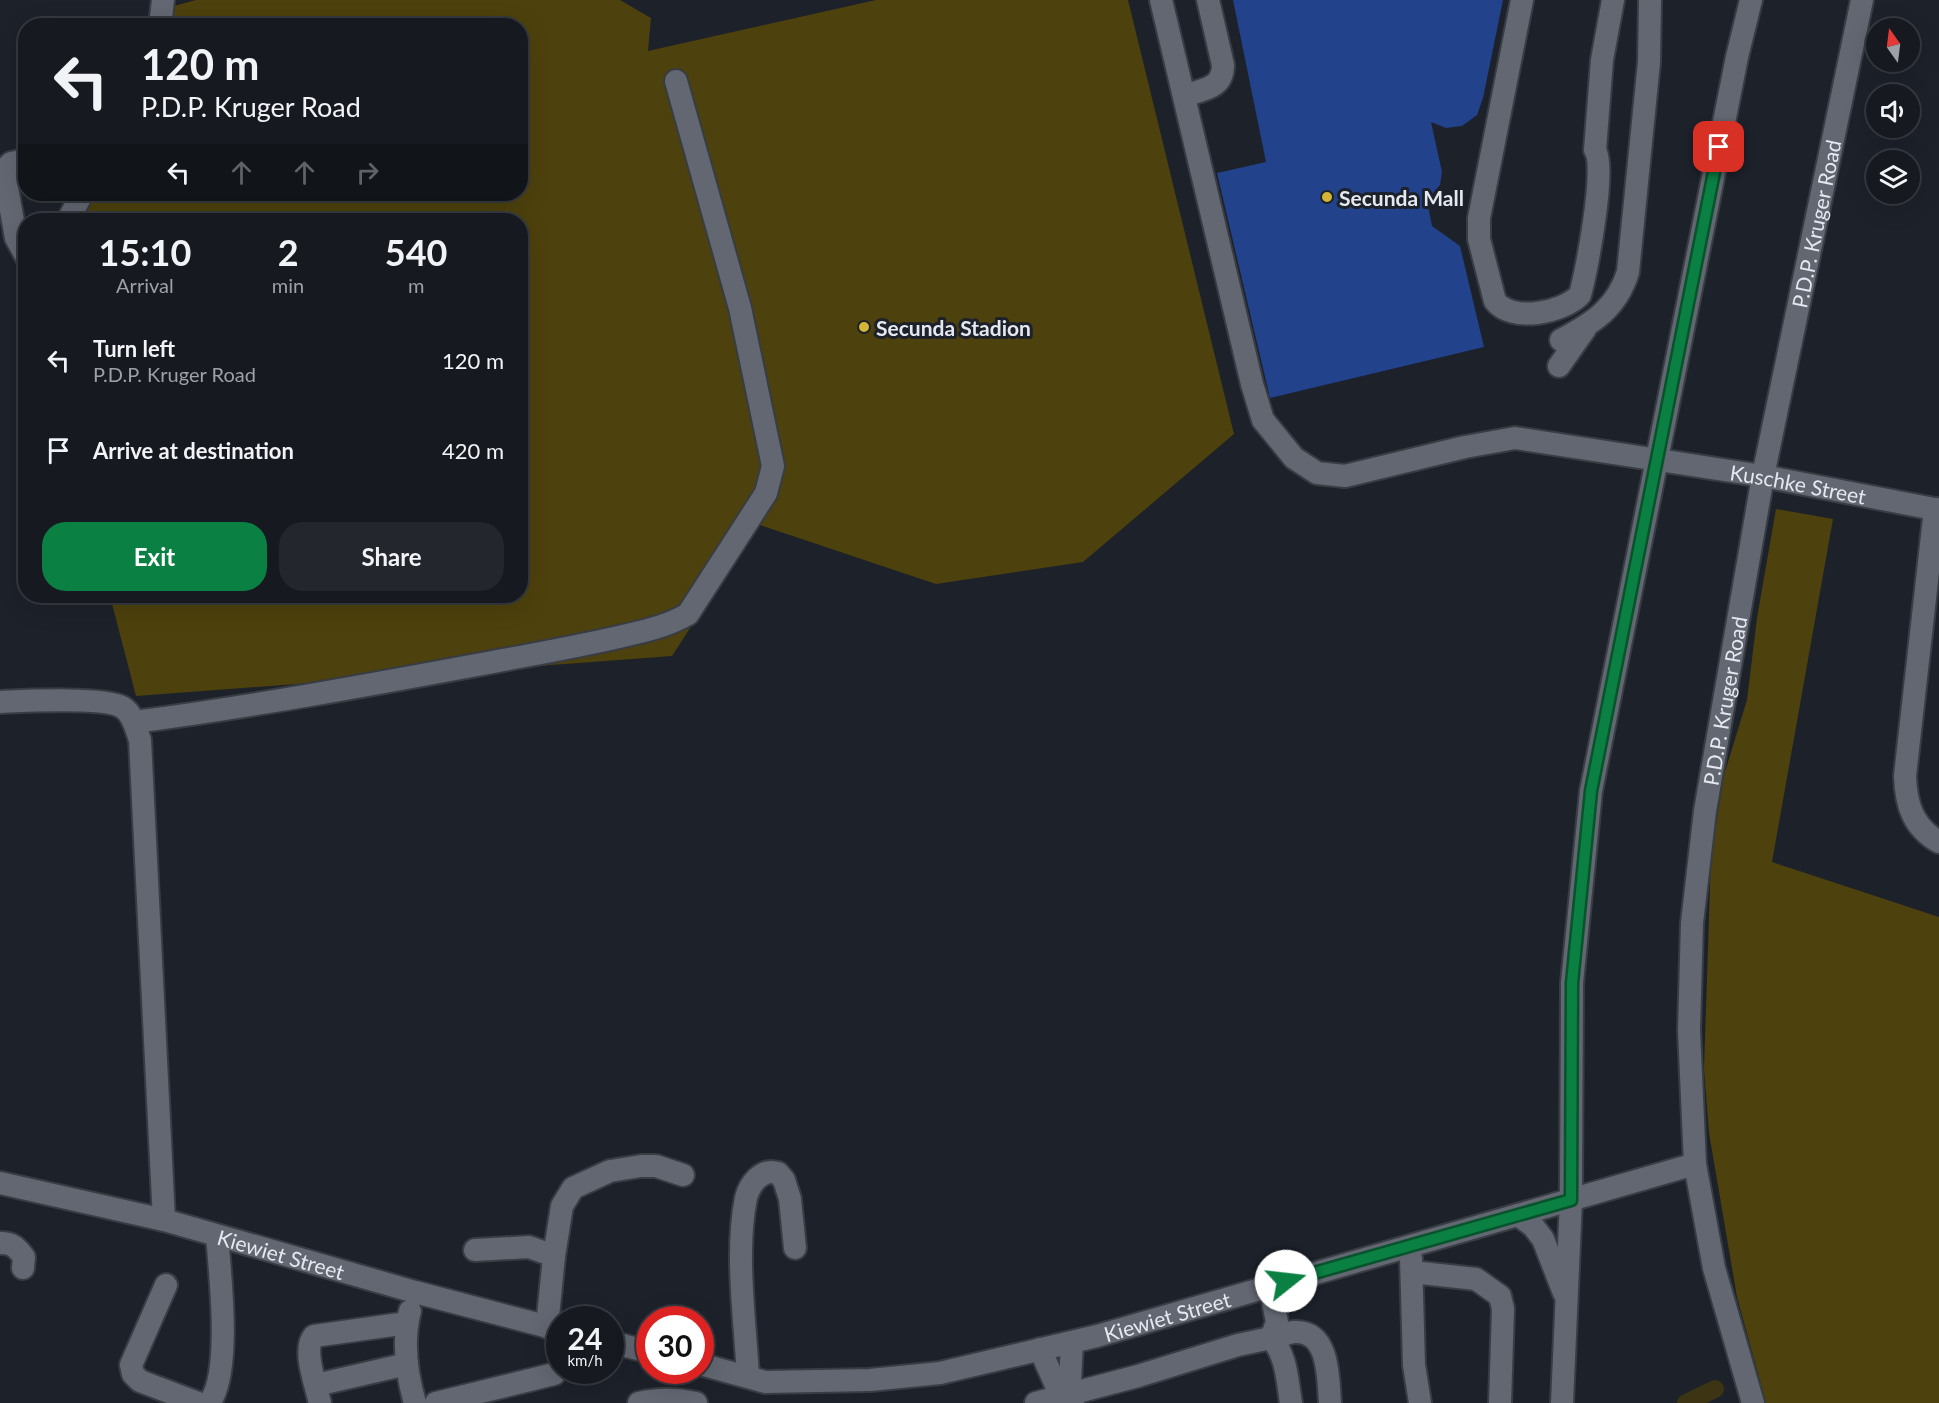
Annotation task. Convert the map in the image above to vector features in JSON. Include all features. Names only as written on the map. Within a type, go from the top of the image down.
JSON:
[{"type":"street","points":[[161,18],[163,0]]},
{"type":"street","name":"Kuschke Street","points":[[1161,0],[1252,384],[1263,420],[1294,458],[1317,473],[1345,476],[1465,447],[1515,438],[1763,476],[1937,509]]},
{"type":"street","points":[[1184,96],[1215,85],[1223,75],[1224,65],[1208,0]]},
{"type":"street","points":[[1522,0],[1479,218],[1479,239],[1495,301],[1500,307],[1516,314],[1564,307],[1580,295],[1597,200],[1598,157],[1595,150],[1598,101],[1602,60],[1613,0]]},
{"type":"street","points":[[1561,340],[1587,325],[1619,296],[1628,272],[1649,62],[1650,0]]},
{"type":"street","points":[[1562,1403],[1571,1200],[1572,983],[1591,791],[1737,57],[1751,0]]},
{"type":"street","name":"P.D.P. Kruger Road","points":[[1753,1403],[1714,1268],[1695,1164],[1689,1030],[1692,923],[1705,811],[1763,476],[1862,0]]},
{"type":"street","points":[[0,702],[103,701],[129,715],[220,711],[378,684],[597,642],[654,629],[673,623],[688,614],[766,492],[773,466],[740,308],[676,81]]},
{"type":"street","points":[[14,245],[4,171],[11,164],[18,162]]},
{"type":"street","points":[[1559,366],[1587,325]]},
{"type":"street","points":[[1937,509],[1905,776],[1906,794],[1916,823],[1928,836],[1939,842]]},
{"type":"street","points":[[129,715],[140,740],[164,1220]]},
{"type":"street","name":"Kiewiet Street","points":[[714,1369],[760,1387],[940,1373],[1072,1343],[1695,1164]]},
{"type":"street","points":[[553,1306],[554,1256],[562,1206],[573,1188],[610,1171],[641,1166],[656,1166],[683,1175]]},
{"type":"street","points":[[760,1387],[741,1250],[747,1198],[753,1182],[765,1173],[771,1171],[778,1173],[788,1191],[795,1248]]},
{"type":"street","name":"Kiewiet Street","points":[[0,1183],[164,1220],[415,1292],[546,1326]]},
{"type":"street","points":[[1518,1215],[1533,1226],[1543,1239],[1566,1300]]},
{"type":"street","points":[[209,1403],[215,1391],[222,1354],[223,1322],[217,1236]]},
{"type":"street","points":[[0,1244],[11,1243],[16,1247],[24,1257],[23,1268]]},
{"type":"street","points":[[475,1250],[529,1247],[554,1256]]},
{"type":"street","points":[[1390,1251],[1412,1272],[1476,1279],[1500,1296],[1503,1309],[1500,1403]]},
{"type":"street","points":[[1412,1272],[1414,1365],[1420,1403]]},
{"type":"street","points":[[166,1285],[131,1365],[133,1374],[140,1381],[198,1403]]},
{"type":"street","points":[[1270,1286],[1276,1322],[1271,1338]]},
{"type":"street","points":[[415,1292],[404,1342],[415,1403]]},
{"type":"street","points":[[407,1323],[314,1336],[308,1344],[318,1394],[407,1364]]},
{"type":"street","points":[[1036,1403],[1068,1400],[1238,1345],[1293,1332],[1308,1335],[1317,1341],[1325,1356],[1330,1403]]},
{"type":"street","points":[[1271,1338],[1279,1347],[1284,1363],[1291,1403]]},
{"type":"street","points":[[1068,1400],[1072,1343]]},
{"type":"street","points":[[1040,1349],[1055,1383],[1068,1400]]},
{"type":"street","points":[[436,1403],[546,1376]]},
{"type":"street","points":[[639,1403],[656,1399],[696,1403]]},
{"type":"shaded area","name":"Secunda Stadion","points":[[196,0],[620,0],[651,18],[648,51],[876,0],[1128,0],[1234,434],[1083,562],[936,584],[757,524],[672,656],[136,696],[112,603],[528,603],[528,213],[81,213],[90,201],[528,201],[528,18],[167,18],[170,7]]},
{"type":"shaded area","points":[[1776,509],[1833,519],[1772,862],[1939,917],[1939,1403],[1766,1403],[1737,1297],[1709,1133],[1704,1069],[1711,856],[1724,775],[1747,700],[1757,618]]},
{"type":"building","name":"Secunda Mall","points":[[1233,0],[1503,0],[1483,98],[1477,115],[1462,126],[1446,128],[1431,122],[1442,172],[1440,185],[1427,200],[1432,226],[1460,246],[1484,347],[1270,398],[1217,173],[1266,162]]},
{"type":"waterway","points":[[1686,1403],[1715,1389]]},
{"type":"place","name":"Secunda Mall","points":[[1327,197]]},
{"type":"place","name":"Secunda Stadion","points":[[864,327]]},
{"type":"route","points":[[1286,1281],[1571,1200],[1572,983],[1591,791],[1719,147]]}]
